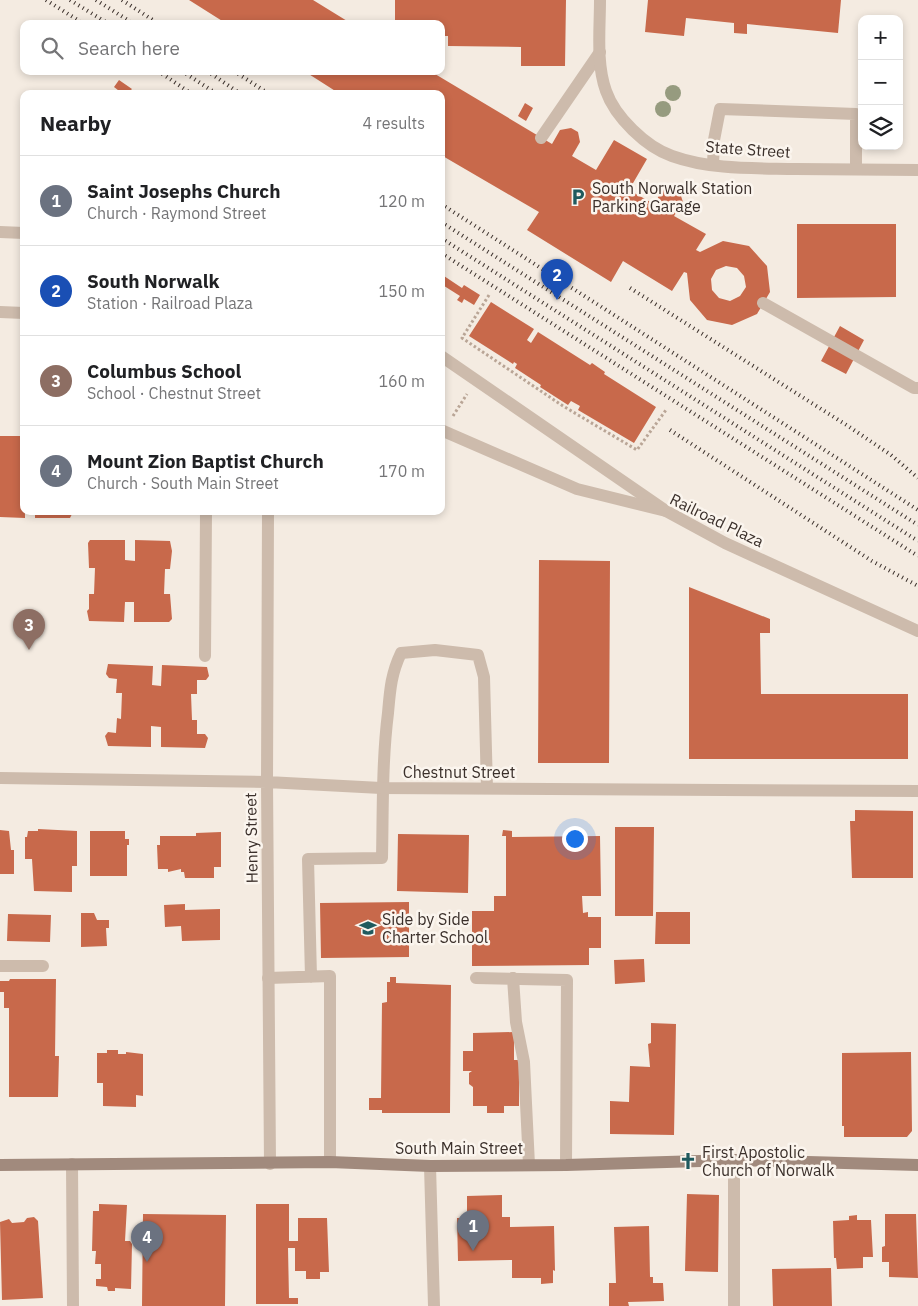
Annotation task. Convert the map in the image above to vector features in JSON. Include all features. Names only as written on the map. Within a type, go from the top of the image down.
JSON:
[{"type":"main road","name":"South Main Street","points":[[0,1165],[330,1162],[430,1166],[566,1165],[734,1160],[918,1165]]},
{"type":"street","name":"State Street","points":[[600,0],[600,52],[606,91],[633,129],[650,144],[672,156],[713,165],[742,168],[918,170]]},
{"type":"street","points":[[542,138],[600,52]]},
{"type":"street","points":[[713,165],[714,140],[720,109],[856,114],[856,169]]},
{"type":"street","points":[[0,232],[20,233]]},
{"type":"street","points":[[763,303],[914,388],[918,388]]},
{"type":"street","points":[[0,312],[20,314]]},
{"type":"street","points":[[445,359],[666,511]]},
{"type":"street","name":"Railroad Plaza","points":[[445,432],[577,489],[666,511],[725,543],[918,631]]},
{"type":"street","points":[[206,515],[206,656]]},
{"type":"street","name":"Henry Street","points":[[268,515],[267,782],[270,1164]]},
{"type":"street","points":[[311,977],[308,859],[382,858],[381,788],[393,671],[401,653],[435,650],[478,655],[484,677],[486,788]]},
{"type":"street","name":"Chestnut Street","points":[[0,778],[267,782],[381,788],[918,791]]},
{"type":"street","points":[[0,966],[43,966]]},
{"type":"street","points":[[268,978],[330,976],[330,1162]]},
{"type":"street","points":[[476,978],[567,980],[566,1165]]},
{"type":"street","points":[[513,978],[516,1022],[524,1062],[529,1165]]},
{"type":"street","points":[[734,1160],[734,1306]]},
{"type":"street","points":[[72,1164],[73,1306]]},
{"type":"street","points":[[430,1166],[434,1306]]},
{"type":"path","points":[[489,294],[462,338],[563,406],[638,450],[666,410]]},
{"type":"path","points":[[452,417],[470,389]]},
{"type":"building","points":[[189,0],[313,0],[346,20],[221,20]]},
{"type":"building","points":[[395,0],[566,0],[565,66],[521,66],[521,47],[448,46],[448,36],[445,36],[445,20],[395,20]]},
{"type":"building","points":[[648,0],[841,0],[838,33],[747,24],[747,34],[734,33],[734,23],[686,18],[684,36],[645,32]]},
{"type":"building","name":"South Norwalk Station Parking Garage","points":[[310,75],[437,75],[552,144],[560,130],[571,128],[578,132],[580,142],[572,156],[596,170],[614,140],[647,159],[629,190],[654,204],[663,189],[672,187],[680,193],[683,202],[674,216],[706,234],[696,250],[700,252],[723,241],[749,246],[767,266],[770,292],[757,314],[732,325],[707,320],[690,300],[687,273],[684,272],[672,291],[623,261],[611,282],[527,230],[539,212],[445,157],[445,90],[334,90]],"holes":[[[726,266],[737,268],[744,276],[746,287],[740,296],[730,301],[719,298],[712,290],[711,279],[716,270]]]},
{"type":"building","points":[[119,80],[132,89],[118,90],[114,87]]},
{"type":"building","points":[[525,103],[533,108],[526,121],[518,116]]},
{"type":"building","points":[[797,224],[896,224],[896,297],[797,298]]},
{"type":"building","points":[[445,277],[462,288],[464,285],[480,295],[474,305],[464,299],[462,303],[457,300],[460,296],[445,287]]},
{"type":"building","points":[[491,302],[534,329],[527,340],[531,343],[538,332],[590,365],[592,363],[605,372],[604,374],[656,407],[634,443],[578,410],[580,406],[571,401],[568,405],[540,387],[541,385],[515,368],[517,364],[514,362],[513,364],[469,336]]},
{"type":"building","points":[[840,326],[864,340],[846,374],[821,361]]},
{"type":"building","points":[[0,436],[20,436],[20,515],[25,515],[25,518],[0,517]]},
{"type":"building","points":[[35,515],[72,515],[70,518],[35,518]]},
{"type":"building","points":[[90,540],[125,540],[125,560],[135,561],[135,540],[170,541],[172,551],[170,569],[165,569],[164,594],[170,594],[172,619],[169,622],[134,622],[134,602],[125,602],[124,622],[89,621],[87,611],[89,609],[89,594],[94,594],[95,568],[89,568],[88,543]]},
{"type":"building","points":[[539,560],[610,561],[609,763],[538,763]]},
{"type":"building","points":[[689,587],[770,619],[770,633],[760,633],[761,694],[908,694],[908,759],[689,759]]},
{"type":"building","points":[[108,664],[153,666],[152,685],[161,686],[162,665],[207,667],[209,676],[206,680],[197,680],[197,694],[191,694],[192,720],[197,720],[197,734],[205,734],[208,738],[205,748],[161,747],[161,727],[151,726],[151,747],[108,746],[105,736],[108,732],[116,733],[117,718],[121,719],[122,693],[116,693],[117,679],[109,678],[106,674]]},
{"type":"building","points":[[855,810],[913,811],[913,878],[852,878],[850,821],[855,821]]},
{"type":"building","points":[[615,827],[654,827],[653,916],[615,916]]},
{"type":"building","points":[[38,829],[77,831],[77,866],[72,866],[72,892],[34,891],[32,859],[25,859],[25,837],[27,837],[28,831],[38,831]]},
{"type":"building","points":[[0,830],[9,831],[11,850],[14,850],[14,874],[0,874]]},
{"type":"building","points":[[503,830],[512,831],[512,837],[600,836],[601,896],[582,896],[583,913],[588,912],[588,917],[601,917],[601,948],[589,948],[589,965],[472,966],[472,911],[494,911],[494,896],[506,896],[506,836],[502,836]]},
{"type":"building","points":[[90,831],[125,831],[125,839],[129,839],[129,845],[127,845],[127,876],[90,876]]},
{"type":"building","points":[[221,832],[221,867],[214,867],[214,878],[185,878],[184,872],[181,872],[181,869],[168,872],[168,869],[158,869],[157,845],[160,845],[160,836],[196,836],[196,833]]},
{"type":"building","points":[[398,834],[469,835],[468,893],[397,891]]},
{"type":"building","points":[[409,902],[409,957],[321,958],[320,903]]},
{"type":"building","points":[[185,904],[185,910],[220,909],[220,940],[182,941],[181,926],[165,927],[164,905]]},
{"type":"building","points":[[656,912],[690,912],[690,944],[655,944]]},
{"type":"building","points":[[81,913],[94,913],[97,920],[109,920],[109,928],[106,928],[107,946],[81,947]]},
{"type":"building","points":[[8,914],[51,915],[50,942],[7,941]]},
{"type":"building","points":[[644,959],[645,982],[615,984],[614,960]]},
{"type":"building","points":[[390,977],[396,977],[396,983],[451,985],[450,1113],[382,1113],[382,1110],[369,1110],[369,1098],[381,1098],[382,1003],[387,1002],[387,982],[390,982]]},
{"type":"building","points":[[10,979],[56,979],[55,1056],[59,1056],[58,1097],[9,1097],[9,1008],[4,1008],[4,992],[0,992],[0,981],[9,981]]},
{"type":"building","points":[[651,1023],[676,1024],[674,1135],[610,1134],[610,1101],[629,1102],[630,1066],[650,1067],[648,1044],[651,1043]]},
{"type":"building","points":[[514,1032],[514,1060],[519,1060],[519,1106],[504,1106],[504,1113],[487,1113],[487,1106],[473,1106],[473,1087],[469,1084],[469,1073],[472,1071],[463,1071],[463,1051],[473,1051],[473,1033]]},
{"type":"building","points":[[107,1050],[118,1050],[118,1054],[126,1054],[126,1052],[143,1054],[143,1096],[136,1095],[136,1107],[103,1106],[103,1083],[97,1083],[97,1053],[107,1053]]},
{"type":"building","points":[[911,1052],[912,1131],[907,1137],[844,1137],[844,1126],[842,1126],[842,1053]]},
{"type":"building","points":[[687,1194],[719,1195],[718,1272],[685,1271]]},
{"type":"building","points":[[502,1195],[502,1217],[510,1217],[510,1227],[554,1226],[555,1271],[553,1270],[553,1283],[541,1284],[541,1278],[512,1278],[512,1260],[458,1261],[457,1218],[467,1218],[467,1196]]},
{"type":"building","points":[[99,1204],[127,1205],[125,1241],[130,1241],[132,1244],[131,1289],[115,1288],[115,1291],[108,1291],[107,1287],[96,1286],[96,1279],[101,1279],[101,1264],[95,1264],[96,1251],[92,1251],[93,1211],[99,1211]]},
{"type":"building","points":[[256,1204],[289,1204],[289,1241],[298,1241],[298,1218],[327,1218],[329,1272],[320,1272],[320,1279],[306,1279],[306,1271],[295,1271],[295,1248],[288,1248],[289,1298],[298,1298],[298,1304],[256,1304]]},
{"type":"building","points":[[143,1214],[226,1215],[225,1306],[142,1306]]},
{"type":"building","points":[[885,1214],[916,1214],[918,1278],[889,1277],[889,1262],[882,1262],[882,1247],[885,1246]]},
{"type":"building","points":[[857,1215],[857,1220],[871,1220],[873,1257],[863,1257],[863,1268],[837,1269],[836,1258],[834,1258],[833,1221],[849,1220],[849,1216]]},
{"type":"building","points":[[34,1217],[38,1221],[43,1298],[2,1300],[0,1222],[9,1219],[12,1223],[24,1222],[27,1218]]},
{"type":"building","points":[[649,1226],[650,1277],[653,1277],[653,1283],[663,1283],[664,1301],[628,1302],[629,1306],[609,1306],[609,1283],[616,1283],[614,1227]]},
{"type":"building","points":[[831,1268],[832,1306],[773,1306],[772,1269]]},
{"type":"railway","points":[[46,0],[78,20]]},
{"type":"railway","points":[[70,0],[102,20]]},
{"type":"railway","points":[[96,0],[128,20]]},
{"type":"railway","points":[[122,0],[153,20]]},
{"type":"railway","points":[[164,75],[186,90]]},
{"type":"railway","points":[[188,75],[211,90]]},
{"type":"railway","points":[[213,75],[235,90]]},
{"type":"railway","points":[[240,75],[263,90]]},
{"type":"railway","points":[[445,207],[918,510]]},
{"type":"railway","points":[[445,225],[918,525]]},
{"type":"railway","points":[[445,241],[918,541]]},
{"type":"railway","points":[[445,256],[918,556]]},
{"type":"railway","points":[[630,288],[848,426],[891,455],[918,478]]},
{"type":"railway","points":[[670,430],[872,561],[918,586]]},
{"type":"place","name":"South Norwalk Station Parking Garage","points":[[578,197]]},
{"type":"place","name":"South Norwalk","points":[[557,300]]},
{"type":"place","name":"Columbus School","points":[[29,650]]},
{"type":"place","name":"Side by Side Charter School","points":[[368,928]]},
{"type":"place","name":"First Apostolic Church of Norwalk","points":[[688,1161]]},
{"type":"place","name":"Saint Josephs Church","points":[[473,1251]]},
{"type":"place","name":"Mount Zion Baptist Church","points":[[147,1262]]}]
